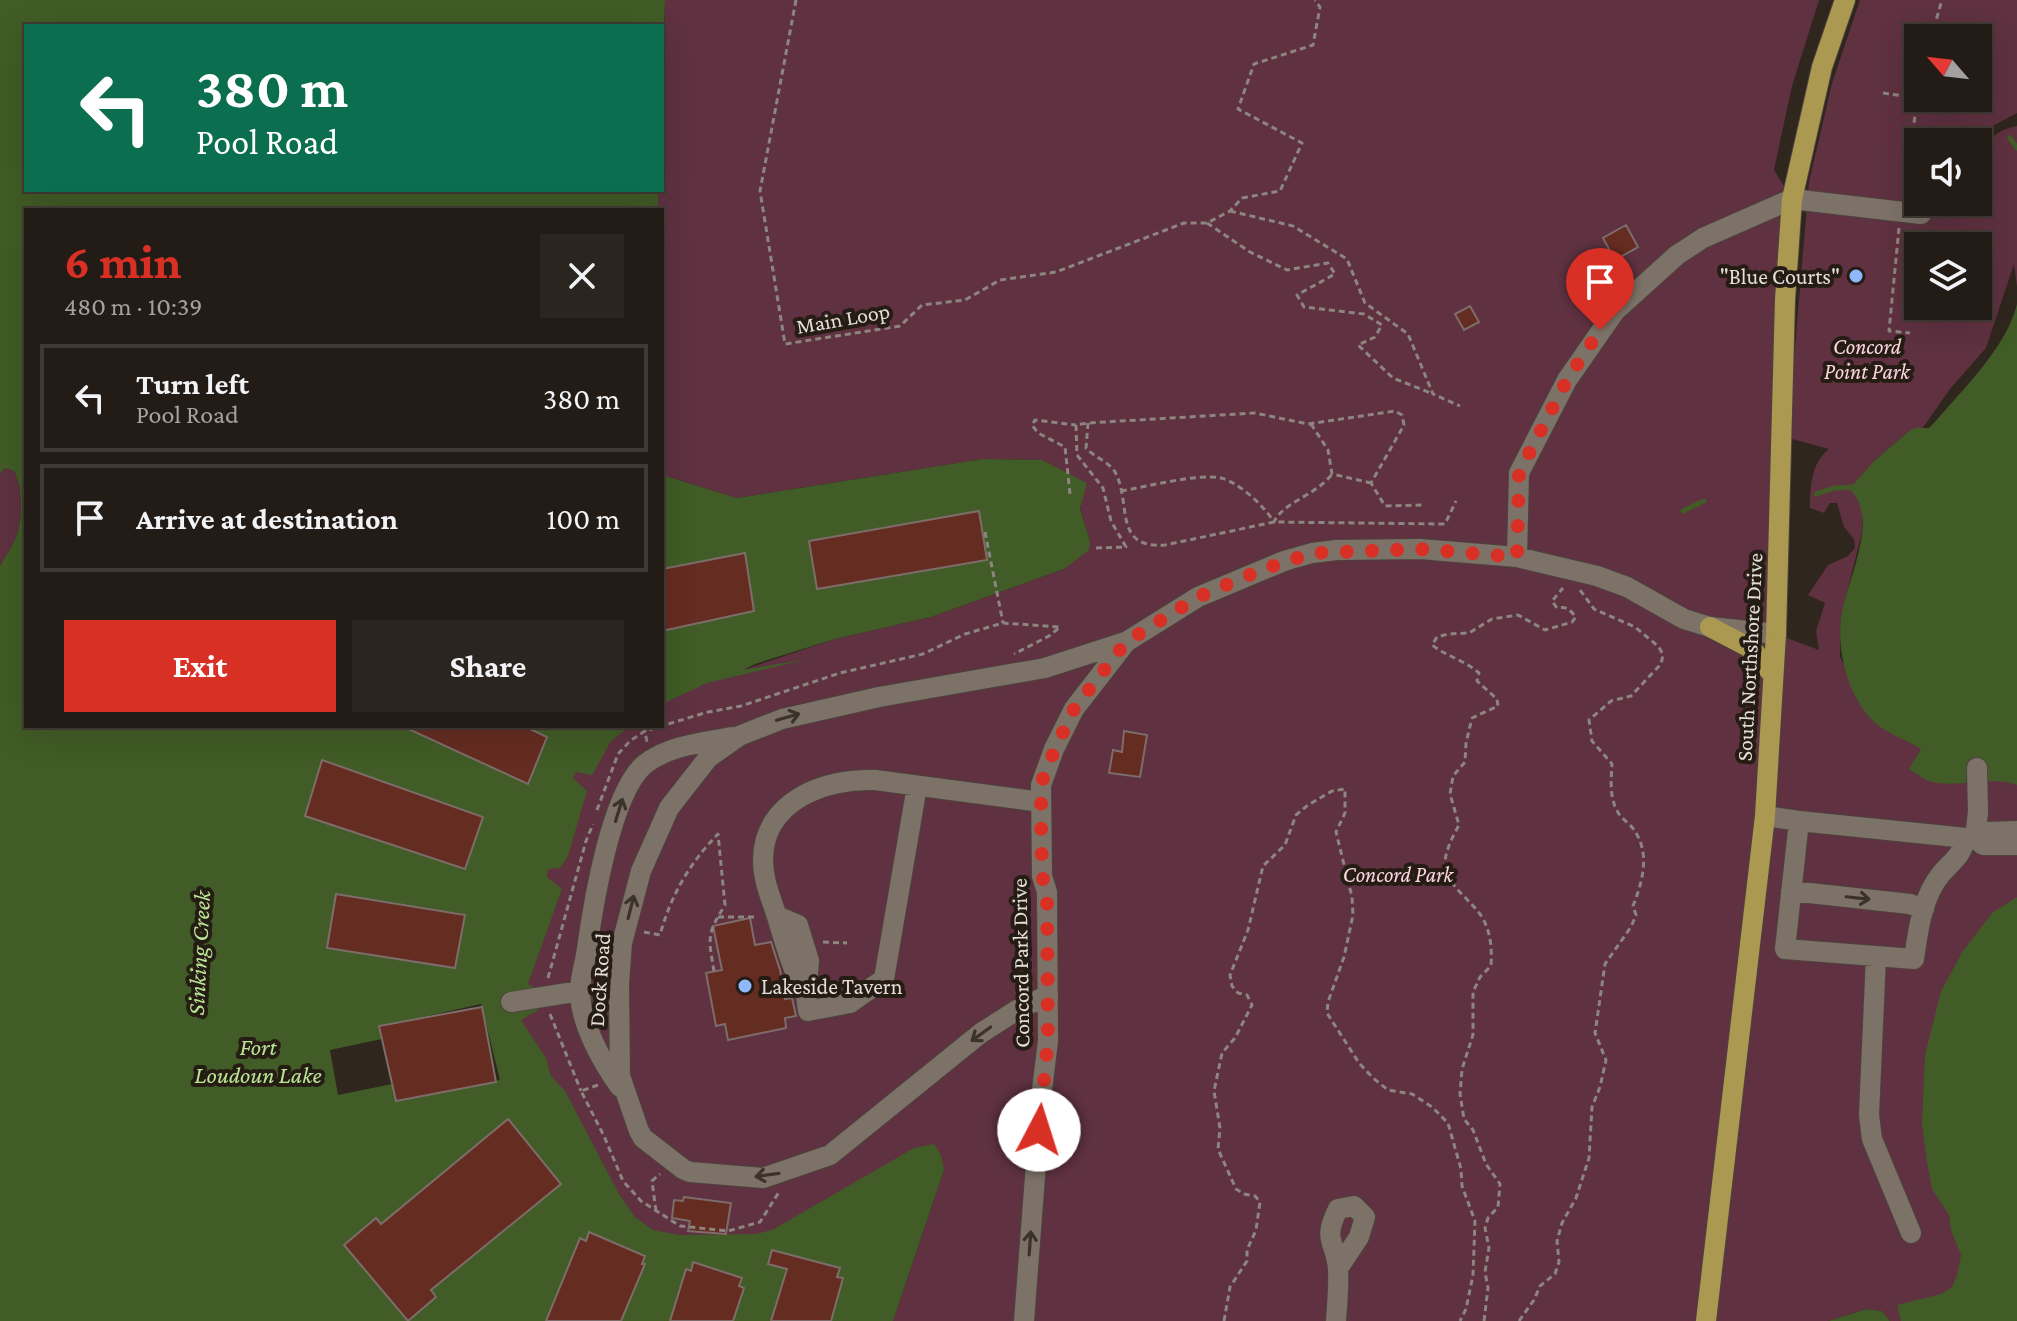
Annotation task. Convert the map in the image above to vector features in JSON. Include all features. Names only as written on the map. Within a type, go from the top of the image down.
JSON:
[{"type":"main road","name":"South Northshore Drive","points":[[1706,1321],[1765,816],[1776,634],[1785,300],[1792,199],[1822,67],[1845,0]]},
{"type":"main road","points":[[1710,627],[1752,649],[1773,675]]},
{"type":"street","points":[[1517,557],[1519,473],[1562,390],[1615,311],[1677,255],[1703,238],[1792,199],[1904,212]]},
{"type":"street","name":"Concord Park Drive","points":[[1024,1321],[1048,1041],[1047,892],[1042,876],[1041,785],[1074,709],[1126,642],[1198,597],[1261,570],[1312,553],[1420,549],[1517,557],[1597,576],[1627,587],[1684,619],[1710,627],[1776,634]]},
{"type":"street","name":"Dock Road","points":[[1048,995],[981,1033],[830,1155],[763,1178],[690,1172],[674,1162],[643,1138],[620,1076],[622,943],[638,879],[673,802],[708,758],[761,725],[804,712],[1045,668],[1126,642]]},
{"type":"street","points":[[627,1096],[603,1059],[587,1024],[580,991],[601,872],[623,796],[643,766],[670,750],[739,736]]},
{"type":"street","points":[[1799,821],[1785,949],[1914,959],[1924,909],[1941,875],[1962,854],[1970,838],[1978,812],[1977,768]]},
{"type":"street","points":[[917,786],[884,979],[850,1003],[808,1011],[809,961],[798,925],[777,916],[763,875],[769,828],[781,812],[799,798],[833,782],[849,779],[875,780],[1041,802]]},
{"type":"street","points":[[1765,816],[1970,838],[1983,845],[2017,845]]},
{"type":"street","points":[[1970,838],[1985,832],[2017,831]]},
{"type":"street","points":[[1791,891],[1910,904],[1924,909]]},
{"type":"street","points":[[1876,956],[1869,1115],[1872,1139],[1911,1233]]},
{"type":"street","points":[[511,1002],[580,991]]},
{"type":"street","points":[[1336,1321],[1339,1267]]},
{"type":"path","name":"Main Loop","points":[[796,0],[760,191],[785,344],[900,326],[922,305],[965,300],[1000,280],[1056,272],[1184,223],[1207,223],[1230,211],[1242,198],[1280,191],[1302,143],[1238,109],[1254,64],[1313,45],[1320,7]]},
{"type":"path","points":[[1315,0],[1320,7]]},
{"type":"path","points":[[1320,7],[1321,0]]},
{"type":"path","points":[[1935,24],[1942,0]]},
{"type":"path","points":[[1883,93],[1904,96]]},
{"type":"path","points":[[1230,211],[1293,226],[1347,259],[1365,303],[1408,334],[1433,394]]},
{"type":"path","points":[[1207,223],[1250,252],[1287,270],[1328,263],[1335,274],[1297,295],[1304,307],[1364,314],[1382,325],[1375,337],[1358,345],[1393,378],[1460,406]]},
{"type":"path","points":[[1070,494],[1062,444],[1038,433],[1032,425],[1035,420],[1076,425],[1255,413],[1310,423],[1392,411],[1402,415],[1404,425],[1371,483]]},
{"type":"path","points":[[1088,423],[1086,448],[1114,471],[1127,527],[1135,537],[1147,544],[1165,545],[1274,522],[1445,524],[1456,501]]},
{"type":"path","points":[[1310,423],[1328,450],[1332,474]]},
{"type":"path","points":[[1076,425],[1077,455],[1099,481],[1111,521],[1126,547],[1096,548]]},
{"type":"path","points":[[1066,458],[1077,455]]},
{"type":"path","points":[[1332,474],[1371,483],[1385,506],[1425,505]]},
{"type":"path","points":[[1274,522],[1279,513],[1317,490],[1332,474]]},
{"type":"path","points":[[1121,491],[1207,478],[1224,479],[1250,496],[1274,522]]},
{"type":"path","points":[[985,532],[1003,623]]},
{"type":"path","points":[[1484,1321],[1489,1248],[1485,1228],[1488,1218],[1498,1207],[1500,1184],[1486,1164],[1473,1130],[1464,1119],[1460,1094],[1462,1069],[1473,1035],[1473,992],[1480,977],[1491,966],[1492,943],[1481,916],[1447,874],[1444,864],[1459,825],[1450,794],[1453,776],[1465,762],[1472,718],[1498,706],[1497,699],[1477,681],[1479,673],[1465,661],[1446,655],[1432,645],[1437,637],[1469,633],[1492,619],[1518,615],[1545,630],[1572,622],[1576,617],[1570,610],[1557,608],[1552,601],[1567,584]]},
{"type":"path","points":[[1519,1321],[1540,1286],[1555,1274],[1559,1262],[1557,1241],[1562,1223],[1576,1198],[1589,1158],[1592,1107],[1606,1060],[1595,1033],[1605,964],[1631,927],[1636,915],[1633,906],[1642,886],[1643,849],[1636,831],[1619,813],[1609,786],[1612,764],[1592,741],[1589,720],[1611,701],[1631,696],[1661,664],[1663,655],[1659,647],[1635,627],[1606,617],[1594,609],[1576,586]]},
{"type":"path","points":[[664,723],[741,706],[840,673],[923,654],[965,634],[1003,623],[1060,627],[1005,659],[1005,676]]},
{"type":"path","points":[[1224,1321],[1230,1287],[1247,1261],[1260,1202],[1255,1196],[1236,1189],[1218,1149],[1220,1128],[1214,1091],[1222,1053],[1235,1038],[1252,1005],[1247,995],[1238,993],[1232,986],[1230,975],[1248,930],[1263,866],[1285,845],[1296,815],[1332,791],[1345,789],[1345,813],[1336,832],[1352,897],[1353,915],[1327,1013],[1359,1063],[1373,1078],[1388,1090],[1412,1094],[1432,1107],[1448,1123],[1461,1169],[1462,1186],[1475,1221],[1473,1275],[1466,1309],[1460,1321]]},
{"type":"path","points":[[644,932],[660,935],[668,907],[683,878],[699,853],[718,834],[725,905],[711,925],[710,951],[714,971]]},
{"type":"path","points":[[718,917],[777,916]]},
{"type":"path","points":[[566,917],[549,976],[547,996],[552,1022],[581,1091]]},
{"type":"path","points":[[656,1211],[652,1181],[674,1162]]},
{"type":"green space","name":"Concord Park","points":[[665,0],[1819,0],[1792,86],[1774,170],[1792,199],[1776,634],[1819,650],[1816,631],[1825,603],[1808,595],[1828,565],[1848,556],[1855,548],[1854,539],[1844,527],[1837,503],[1830,503],[1824,513],[1810,508],[1815,468],[1829,449],[1792,439],[1793,371],[1809,182],[1832,83],[1860,0],[2017,0],[2017,113],[1989,128],[1904,128],[1904,216],[1992,216],[1992,139],[2003,130],[2017,126],[2017,287],[2014,264],[1986,348],[1950,389],[1922,429],[1909,431],[1875,460],[1855,483],[1855,493],[1862,508],[1862,532],[1841,617],[1840,657],[1874,722],[1931,754],[2017,738],[2017,929],[1967,1254],[1947,1303],[1901,1321],[1890,1321],[1882,1311],[1867,1309],[1828,1321],[893,1321],[944,1170],[780,1237],[669,1244],[617,1203],[515,1020],[551,825],[596,728],[664,728],[664,682],[722,677],[835,639],[931,617],[1064,569],[1090,541],[1080,509],[1086,483],[1042,460],[983,459],[737,498],[664,476],[664,208],[658,208],[658,192],[664,192]]},
{"type":"green space","points":[[5,468],[14,471],[17,478],[21,512],[16,537],[0,566],[0,473]]},
{"type":"water","name":"Fort Loudoun Lake","points":[[0,0],[665,0],[664,29],[664,24],[24,24],[24,192],[658,192],[658,208],[24,208],[24,728],[627,728],[611,741],[592,775],[576,772],[573,778],[587,791],[568,856],[560,868],[548,869],[547,877],[562,889],[528,984],[535,988],[538,1010],[521,1020],[546,1058],[551,1076],[565,1091],[619,1194],[635,1217],[653,1230],[679,1235],[755,1234],[772,1230],[914,1148],[934,1144],[941,1155],[944,1170],[893,1321],[0,1321],[0,566],[16,537],[21,503],[14,471],[5,468],[0,473]]},
{"type":"water","points":[[2017,304],[2017,785],[1996,781],[1932,782],[1909,769],[1921,749],[1873,721],[1857,699],[1846,673],[1841,645],[1841,618],[1862,533],[1858,501],[1849,489],[1875,460],[1909,431],[1929,428],[1934,423],[1994,352],[2012,320]]},
{"type":"water","points":[[983,459],[1042,460],[1087,483],[1080,509],[1090,541],[1089,550],[1064,569],[931,617],[835,639],[755,664],[743,670],[808,659],[707,683],[664,703],[664,476],[737,498]]},
{"type":"water","points":[[2017,897],[2017,1321],[1901,1321],[1897,1305],[1941,1294],[1952,1287],[1961,1255],[1949,1215],[1932,1189],[1922,1123],[1925,1055],[1941,991],[1963,951],[1992,913]]},
{"type":"water","points":[[1867,1309],[1882,1311],[1890,1321],[1828,1321]]},
{"type":"pier","points":[[481,1004],[500,1080],[396,1102],[392,1084],[338,1095],[330,1050],[382,1039],[379,1027]]},
{"type":"building","points":[[1626,225],[1638,247],[1615,260],[1603,238]]},
{"type":"building","points":[[1470,306],[1479,322],[1464,330],[1455,314]]},
{"type":"building","points":[[979,511],[987,560],[817,589],[809,541]]},
{"type":"building","points":[[745,553],[754,611],[664,631],[664,569]]},
{"type":"building","points":[[406,728],[528,728],[547,737],[528,784]]},
{"type":"building","points":[[1124,731],[1147,735],[1140,777],[1109,773],[1113,750],[1122,752]]},
{"type":"building","points":[[322,760],[483,817],[465,869],[305,816]]},
{"type":"building","points":[[336,894],[465,915],[455,968],[327,948]]},
{"type":"building","name":"Lakeside Tavern","points":[[750,918],[755,945],[771,942],[785,999],[792,998],[796,1016],[785,1018],[786,1028],[728,1040],[725,1024],[716,1026],[706,973],[722,970],[713,926]]},
{"type":"building","points":[[482,1007],[496,1082],[396,1101],[379,1026]]},
{"type":"building","points":[[508,1119],[561,1184],[431,1290],[436,1297],[408,1321],[344,1245],[376,1218],[381,1224]]},
{"type":"building","points":[[684,1197],[731,1203],[726,1234],[688,1231],[690,1221],[672,1218],[674,1200],[683,1201]]},
{"type":"building","points":[[589,1232],[645,1256],[642,1264],[645,1264],[621,1321],[546,1321],[580,1238],[586,1241]]},
{"type":"building","points":[[772,1250],[840,1268],[837,1277],[843,1278],[831,1321],[771,1321],[787,1269],[768,1264]]},
{"type":"building","points":[[693,1262],[742,1278],[739,1286],[744,1288],[733,1321],[670,1321],[686,1269],[691,1271]]},
{"type":"waterway","points":[[2010,138],[2017,148]]},
{"type":"waterway","points":[[1816,494],[1834,488],[1854,487]]},
{"type":"waterway","points":[[1683,511],[1704,501]]},
{"type":"place","name":"\"Blue Courts\"","points":[[1856,276]]},
{"type":"place","name":"Lakeside Tavern","points":[[745,986]]},
{"type":"route","points":[[1039,1130],[1048,1041],[1047,892],[1042,876],[1041,785],[1054,749],[1074,709],[1126,642],[1198,597],[1284,561],[1337,550],[1420,549],[1517,557],[1519,473],[1567,380],[1600,330]]},
{"type":"park label","name":"Concord Point Park","points":[[1867,358]]},
{"type":"water label","name":"Sinking Creek","points":[[199,953]]}]
